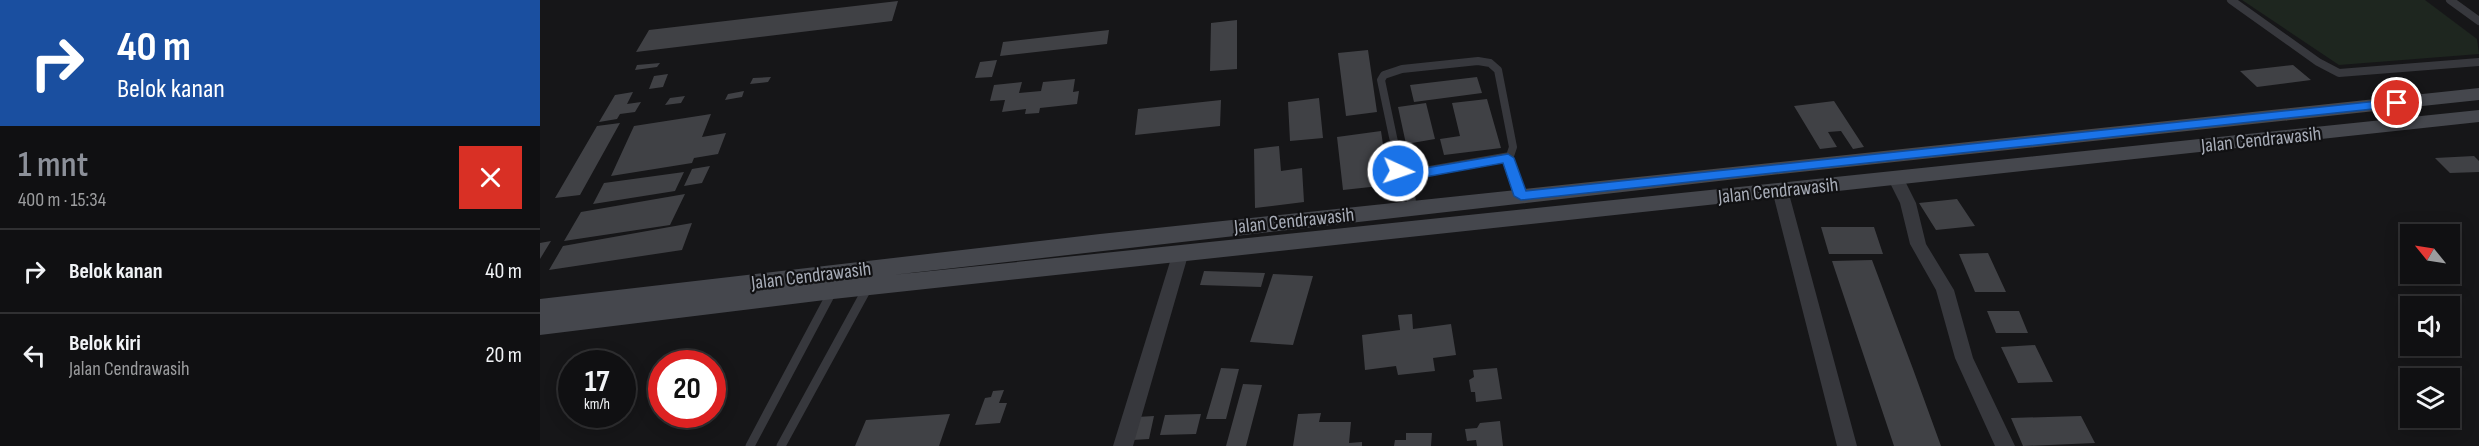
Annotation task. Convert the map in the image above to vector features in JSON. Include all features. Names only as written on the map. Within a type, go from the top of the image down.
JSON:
[{"type":"main road","name":"Jalan Cendrawasih","points":[[540,308],[837,281],[1412,207],[2479,94]]},
{"type":"main road","name":"Jalan Cendrawasih","points":[[873,277],[1181,252],[2479,116]]},
{"type":"main road","name":"Jalan Cendrawasih","points":[[540,326],[837,281]]},
{"type":"street","points":[[1895,177],[1908,203],[1918,244],[1945,290],[1964,358],[2005,446]]},
{"type":"street","points":[[1780,190],[1847,446]]},
{"type":"street","points":[[1123,446],[1181,252]]},
{"type":"lane","points":[[2231,0],[2318,62],[2339,73],[2479,62]]},
{"type":"lane","points":[[2450,0],[2479,21]]},
{"type":"lane","points":[[1508,158],[1408,176],[1399,174],[1381,80],[1384,75],[1402,69],[1478,61],[1495,66],[1513,147],[1508,158],[1521,196]]},
{"type":"lane","points":[[1408,176],[1412,207]]},
{"type":"lane","points":[[781,446],[873,277]]},
{"type":"lane","points":[[750,446],[837,281]]},
{"type":"shaded area","points":[[2242,0],[2425,0],[2477,39],[2479,54],[2339,65]]},
{"type":"building","points":[[898,1],[892,21],[636,52],[649,30]]},
{"type":"building","points":[[1237,20],[1237,69],[1210,71],[1211,23]]},
{"type":"building","points":[[1109,30],[1107,44],[1000,56],[1003,42]]},
{"type":"building","points":[[1368,50],[1377,112],[1346,116],[1338,53]]},
{"type":"building","points":[[997,60],[992,77],[975,78],[980,62]]},
{"type":"building","points":[[660,63],[657,67],[635,70],[637,65]]},
{"type":"building","points":[[2293,65],[2311,80],[2257,87],[2240,71]]},
{"type":"building","points":[[668,74],[663,87],[649,89],[654,76]]},
{"type":"building","points":[[771,77],[768,82],[750,84],[753,78]]},
{"type":"building","points":[[1477,77],[1482,93],[1414,102],[1410,85]]},
{"type":"building","points":[[1075,79],[1073,92],[1079,91],[1077,104],[1040,108],[1039,113],[1025,114],[1026,109],[1002,112],[1005,100],[990,101],[994,85],[1022,82],[1019,93],[1041,91],[1043,82]]},
{"type":"building","points":[[744,91],[742,97],[725,100],[728,94]]},
{"type":"building","points":[[633,92],[627,104],[641,102],[635,112],[620,114],[617,119],[599,122],[615,95]]},
{"type":"building","points":[[685,96],[681,103],[665,105],[670,98]]},
{"type":"building","points":[[1319,98],[1323,138],[1290,141],[1288,102]]},
{"type":"building","points":[[1487,99],[1501,148],[1444,155],[1440,139],[1460,136],[1452,103]]},
{"type":"building","points":[[1221,100],[1220,126],[1135,135],[1138,109]]},
{"type":"building","points":[[1834,101],[1864,147],[1853,149],[1841,131],[1828,132],[1837,147],[1820,149],[1794,106]]},
{"type":"building","points":[[1426,103],[1435,139],[1406,144],[1398,107]]},
{"type":"building","points":[[711,114],[702,137],[726,133],[718,154],[694,158],[692,163],[611,176],[634,126]]},
{"type":"building","points":[[620,123],[580,195],[555,198],[597,126]]},
{"type":"building","points":[[1381,131],[1389,185],[1343,190],[1337,137]]},
{"type":"building","points":[[1279,146],[1281,171],[1302,168],[1304,202],[1255,208],[1254,149]]},
{"type":"building","points":[[2474,156],[2479,161],[2479,172],[2450,173],[2435,158]]},
{"type":"building","points":[[710,166],[702,183],[684,186],[692,169]]},
{"type":"building","points":[[684,172],[675,191],[593,204],[604,183]]},
{"type":"building","points":[[685,194],[670,225],[564,241],[581,212]]},
{"type":"building","points":[[1957,199],[1975,226],[1936,230],[1919,203]]},
{"type":"building","points":[[692,223],[682,250],[549,270],[563,246]]},
{"type":"building","points":[[1821,227],[1874,227],[1883,254],[1829,254]]},
{"type":"building","points":[[551,241],[540,259],[540,243]]},
{"type":"building","points":[[1988,253],[2006,292],[1975,292],[1959,254]]},
{"type":"building","points":[[1872,260],[1941,446],[1894,446],[1832,261]]},
{"type":"building","points":[[1204,271],[1265,273],[1261,287],[1200,285]]},
{"type":"building","points":[[1273,274],[1313,276],[1293,345],[1250,342]]},
{"type":"building","points":[[1987,311],[2019,311],[2028,333],[1996,333]]},
{"type":"building","points":[[1412,314],[1413,329],[1451,324],[1456,355],[1433,358],[1435,371],[1398,375],[1396,366],[1365,370],[1362,335],[1400,330],[1398,315]]},
{"type":"building","points":[[2035,345],[2053,382],[2018,383],[2001,347]]},
{"type":"building","points":[[1221,368],[1239,369],[1226,419],[1206,419]]},
{"type":"building","points":[[1497,368],[1502,399],[1476,402],[1475,392],[1471,392],[1469,380],[1474,377],[1473,370]]},
{"type":"building","points":[[1243,384],[1262,385],[1246,446],[1226,446]]},
{"type":"building","points":[[1004,390],[999,403],[1007,403],[1000,423],[975,425],[985,398],[991,397],[993,391]]},
{"type":"building","points":[[1321,413],[1319,422],[1351,422],[1349,443],[1362,442],[1362,446],[1293,446],[1298,414]]},
{"type":"building","points":[[950,414],[939,446],[855,446],[866,420]]},
{"type":"building","points":[[1201,414],[1196,434],[1160,435],[1165,415]]},
{"type":"building","points":[[1154,416],[1149,439],[1132,440],[1137,417]]},
{"type":"building","points":[[2081,416],[2095,443],[2023,446],[2011,418]]},
{"type":"building","points":[[1500,421],[1503,446],[1477,446],[1476,440],[1467,441],[1465,429],[1477,428],[1480,423]]},
{"type":"building","points":[[1406,433],[1432,433],[1431,446],[1394,446],[1395,440],[1406,440]]},
{"type":"route","points":[[1398,171],[1399,174],[1408,176],[1508,158],[1521,196],[1804,164],[2397,103]]}]
